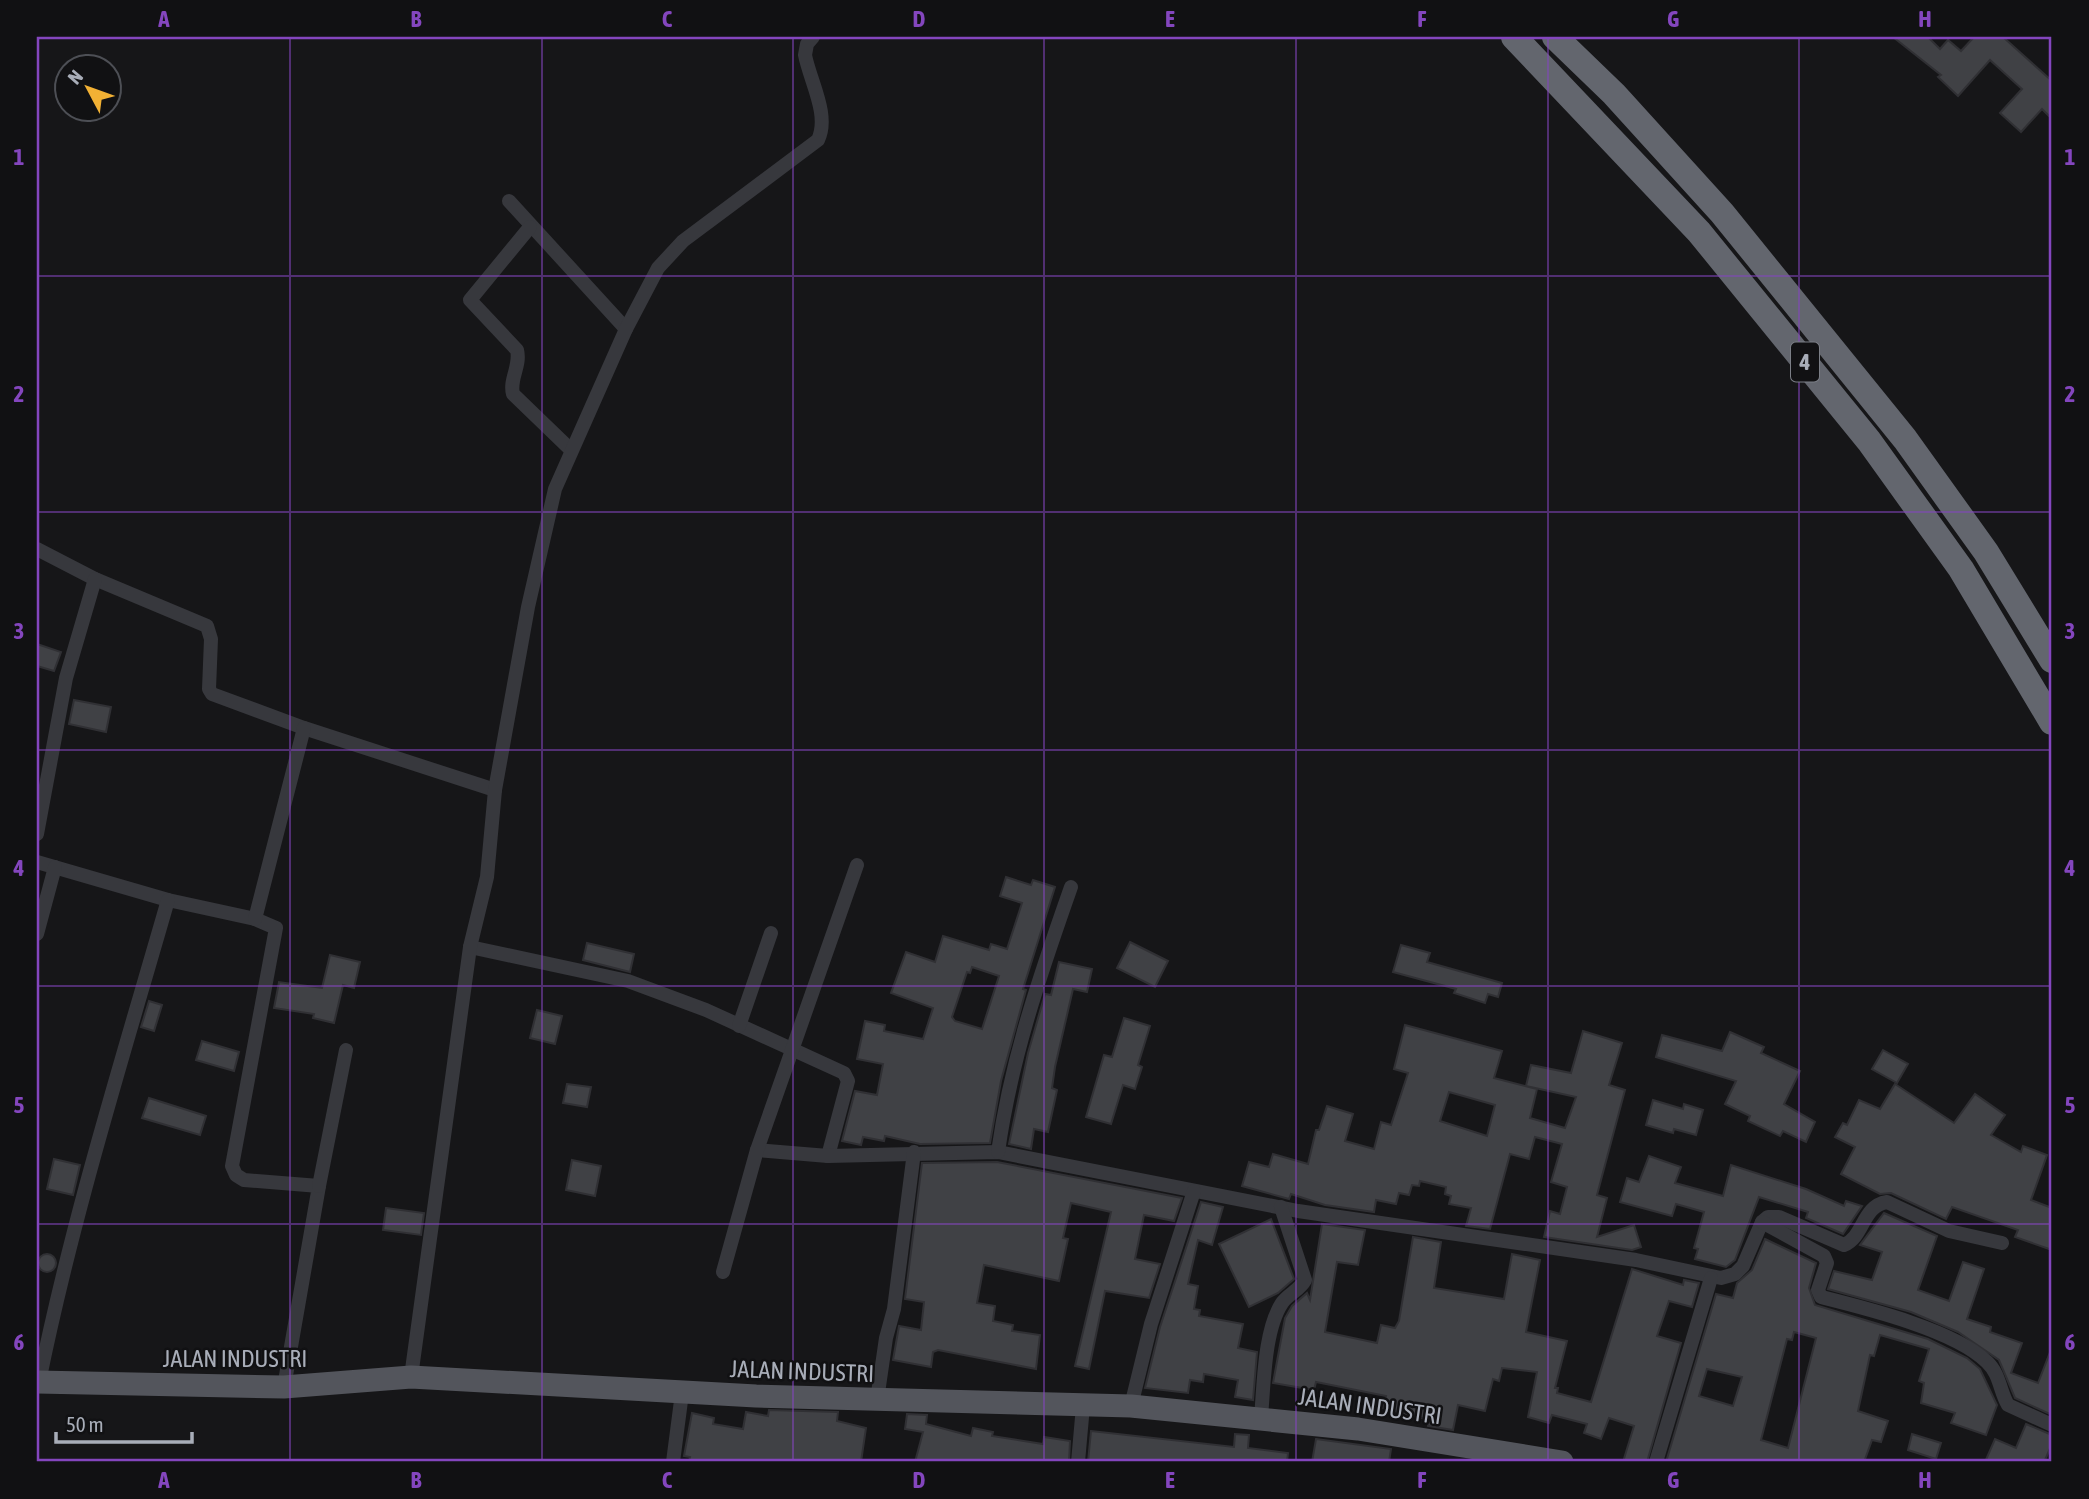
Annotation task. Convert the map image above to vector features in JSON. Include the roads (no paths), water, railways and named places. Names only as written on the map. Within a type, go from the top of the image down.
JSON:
[{"type":"highway","name":"4","points":[[1514,37],[1699,232],[1869,441],[1961,569],[2052,722]]},
{"type":"highway","name":"4","points":[[1555,37],[1614,94],[1722,213],[1905,439],[1986,552],[2052,660]]},
{"type":"main road","name":"JALAN INDUSTRI","points":[[38,1382],[284,1387],[411,1377],[682,1393],[1131,1406],[1261,1418],[1559,1462]]},
{"type":"street","points":[[411,1377],[470,947],[486,877],[495,790],[540,552],[555,489],[570,449],[626,329],[658,268],[683,242],[818,139],[823,130],[822,119],[805,55],[807,44],[813,37]]},
{"type":"street","points":[[509,201],[626,329]]},
{"type":"street","points":[[530,227],[470,300],[517,351],[519,361],[512,385],[513,394],[570,449]]},
{"type":"street","points":[[37,549],[95,579],[206,626],[211,639],[209,689],[212,694],[304,728],[495,790]]},
{"type":"street","points":[[37,834],[66,678],[95,579]]},
{"type":"street","points":[[255,919],[304,728]]},
{"type":"street","points":[[37,862],[168,900],[271,923],[276,931],[233,1170],[244,1180],[319,1186]]},
{"type":"street","points":[[723,1272],[757,1150],[857,864]]},
{"type":"street","points":[[37,934],[55,867]]},
{"type":"street","points":[[998,1152],[1014,1061],[1023,1027],[1071,887]]},
{"type":"street","points":[[38,1382],[81,1203],[168,900]]},
{"type":"street","points":[[739,1026],[771,933]]},
{"type":"street","points":[[470,947],[628,981],[844,1073],[848,1079],[828,1156]]},
{"type":"street","points":[[284,1387],[345,1050]]},
{"type":"street","points":[[757,1150],[828,1156],[998,1152],[1281,1207],[1636,1260],[1721,1279],[1735,1274],[1743,1266],[1762,1222],[1768,1217],[1779,1217],[1844,1245],[1854,1238],[1873,1208],[1887,1202],[1949,1231],[2002,1243]]},
{"type":"street","points":[[877,1400],[886,1338],[894,1309],[914,1152]]},
{"type":"street","points":[[1131,1406],[1151,1324],[1194,1191]]},
{"type":"street","points":[[1261,1418],[1276,1314],[1283,1301],[1305,1280],[1281,1207]]},
{"type":"street","points":[[1762,1222],[1824,1256],[1827,1262],[1818,1290],[1821,1297],[1896,1316],[1978,1355],[1993,1368],[2008,1405],[2052,1425]]},
{"type":"street","points":[[1656,1462],[1711,1278]]},
{"type":"street","points":[[673,1462],[682,1393]]},
{"type":"street","points":[[1079,1462],[1083,1406]]}]
